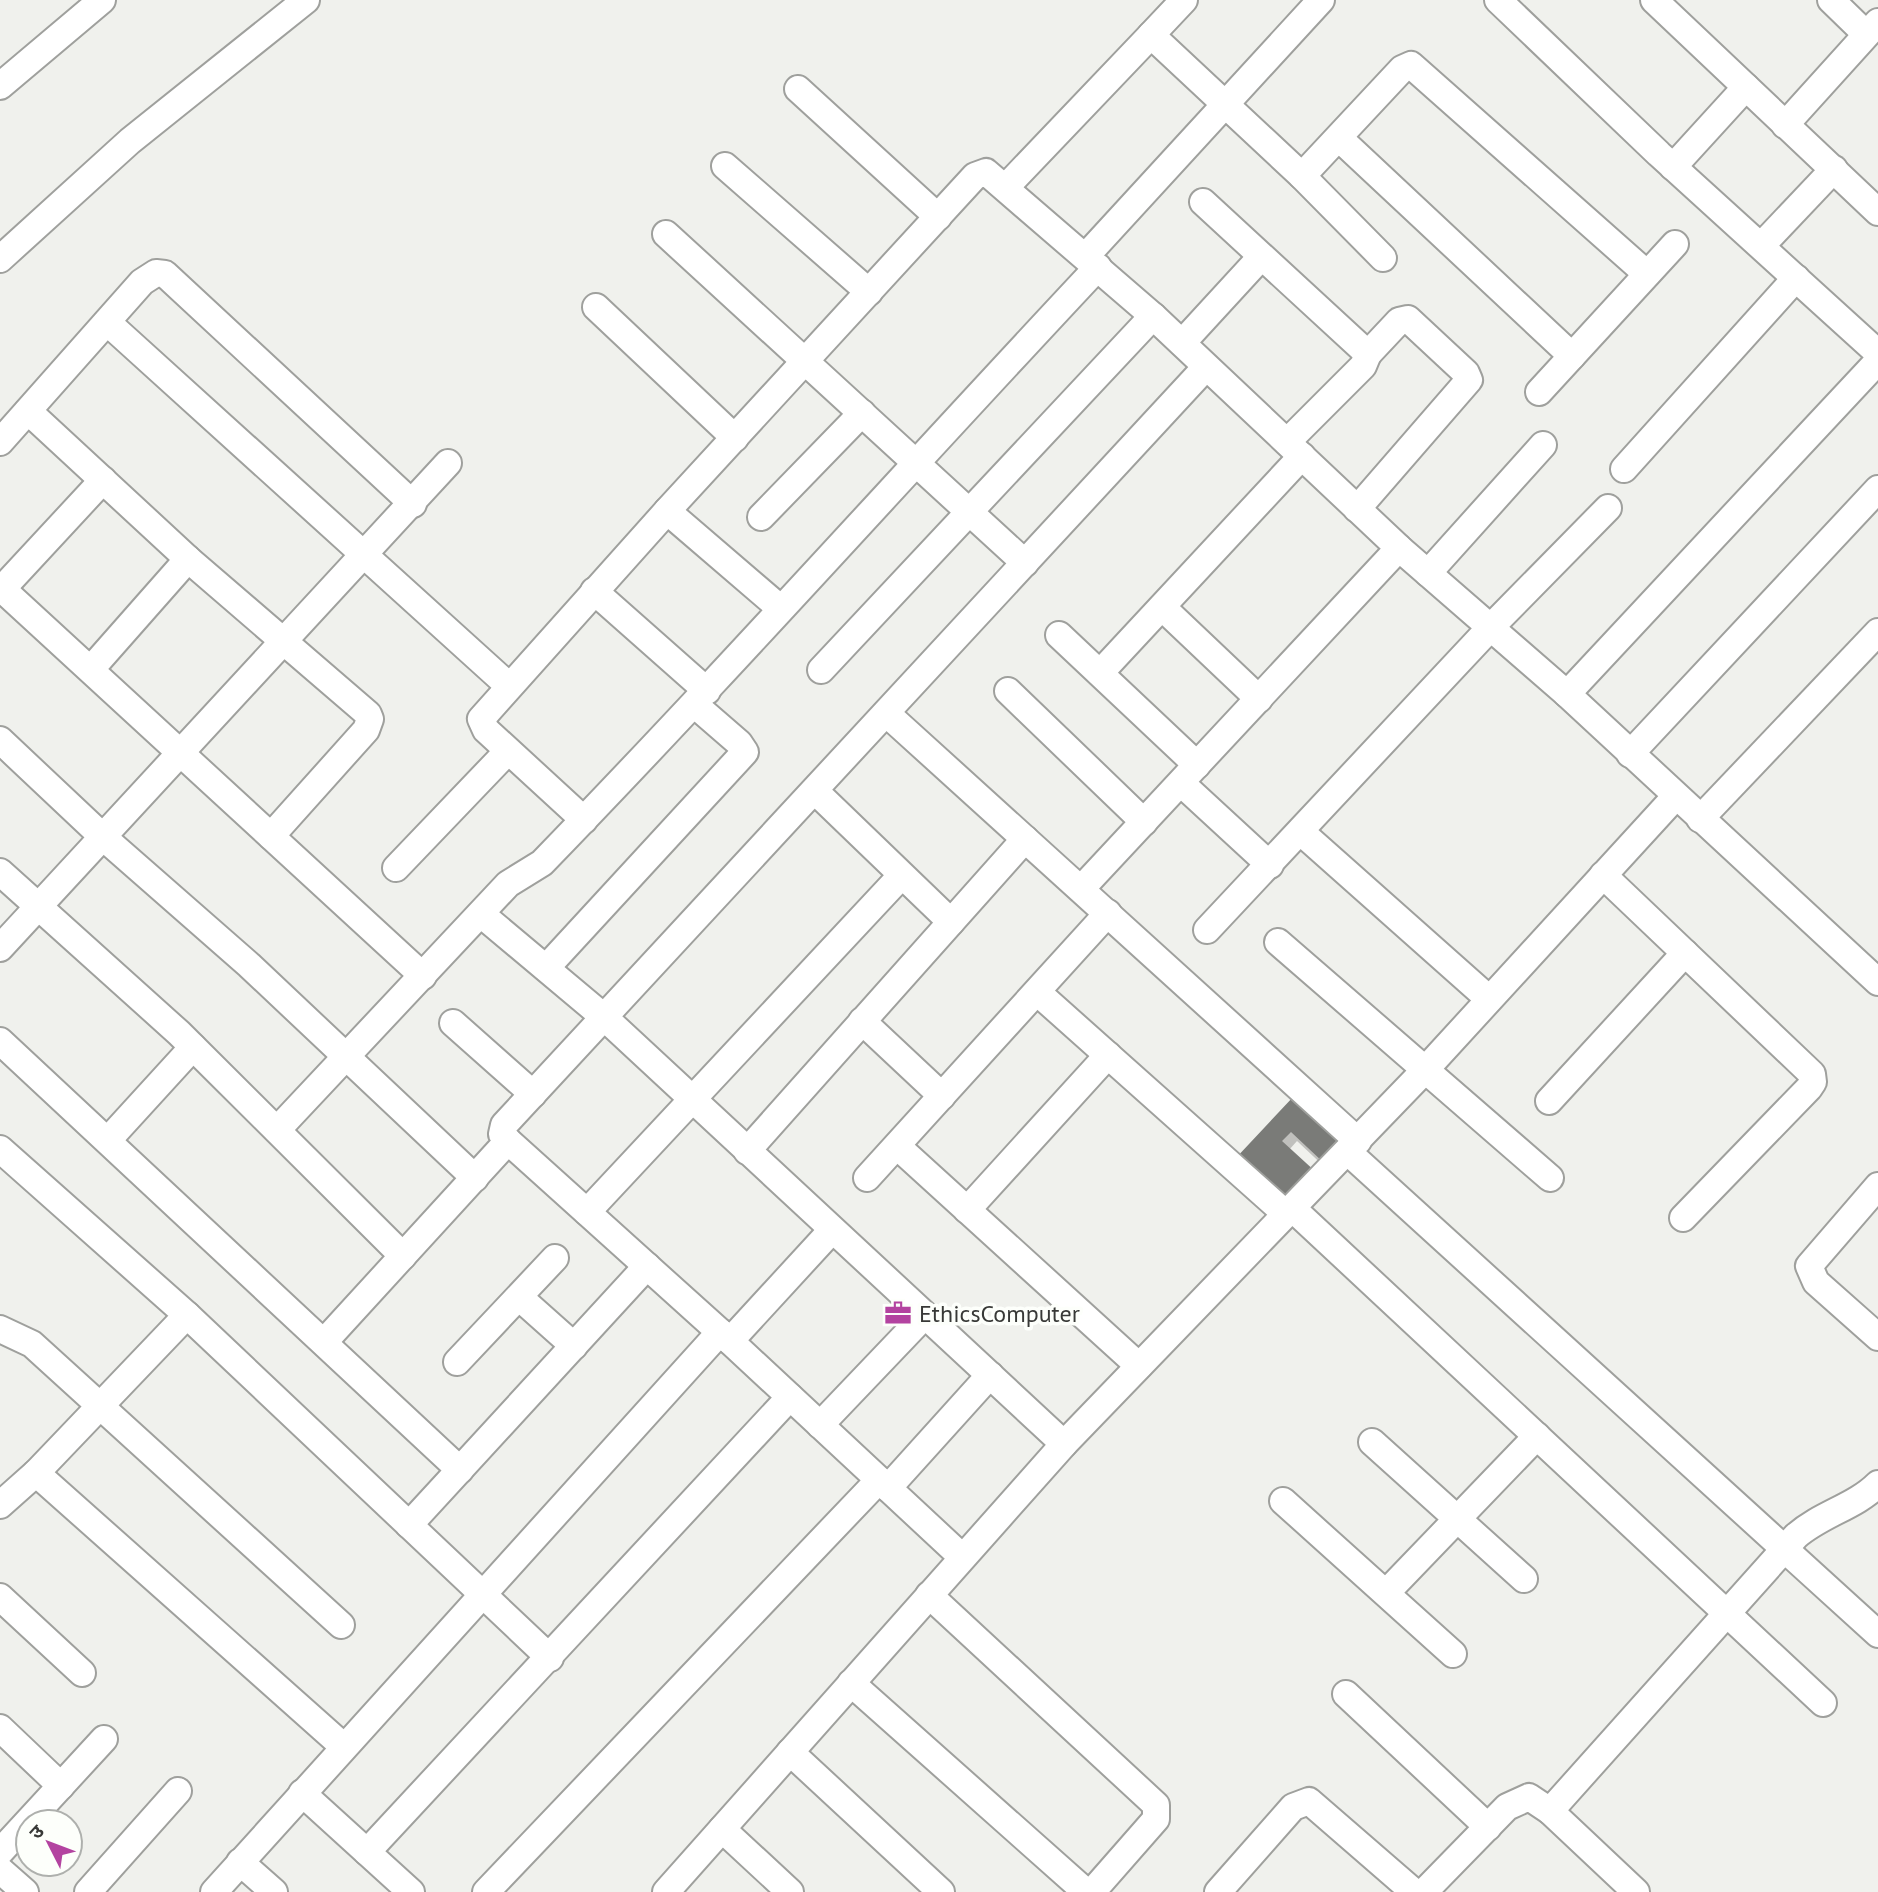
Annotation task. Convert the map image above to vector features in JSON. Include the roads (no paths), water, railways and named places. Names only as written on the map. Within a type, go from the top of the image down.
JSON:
[{"type":"street","points":[[0,86],[102,0]]},
{"type":"street","points":[[0,259],[130,141],[306,0]]},
{"type":"street","points":[[1006,187],[1184,0]]},
{"type":"street","points":[[277,1130],[508,884],[542,863],[700,697],[914,463],[1092,262],[1226,104],[1321,0]]},
{"type":"street","points":[[1498,0],[1673,167],[1762,244],[1878,353]]},
{"type":"street","points":[[1654,0],[1878,212]]},
{"type":"street","points":[[1785,124],[1872,28],[1831,0]]},
{"type":"street","points":[[1152,35],[1302,176],[1383,258]]},
{"type":"street","points":[[1302,176],[1340,139],[1402,69],[1415,66],[1647,274]]},
{"type":"street","points":[[1673,167],[1746,87]]},
{"type":"street","points":[[798,89],[937,217]]},
{"type":"street","points":[[1340,139],[1572,356]]},
{"type":"street","points":[[725,166],[869,292]]},
{"type":"street","points":[[1762,244],[1834,169]]},
{"type":"street","points":[[583,820],[486,730],[481,719],[594,591],[979,172],[990,174],[1006,187],[1153,316],[1399,548],[1567,694],[1878,982]]},
{"type":"street","points":[[1202,202],[1368,354]]},
{"type":"street","points":[[666,234],[1025,563]]},
{"type":"street","points":[[1539,392],[1675,244]]},
{"type":"street","points":[[1182,343],[1261,257]]},
{"type":"street","points":[[0,442],[149,276],[156,272],[165,274],[413,504]]},
{"type":"street","points":[[1624,469],[1796,278]]},
{"type":"street","points":[[596,307],[734,438]]},
{"type":"street","points":[[821,670],[1153,316]]},
{"type":"street","points":[[1100,673],[1162,607],[1363,366],[1368,354],[1399,321],[1408,319],[1466,373],[1469,380],[1357,509]]},
{"type":"street","points":[[107,322],[509,686]]},
{"type":"street","points":[[1567,694],[1878,361]]},
{"type":"street","points":[[962,1557],[790,1396],[508,1141],[502,1129],[1206,368]]},
{"type":"street","points":[[28,411],[188,559],[370,719],[366,730],[271,836]]},
{"type":"street","points":[[761,517],[862,414]]},
{"type":"street","points":[[1428,573],[1543,445]]},
{"type":"street","points":[[0,948],[449,463]]},
{"type":"street","points":[[103,480],[1,588],[423,976]]},
{"type":"street","points":[[1630,754],[1878,489]]},
{"type":"street","points":[[1207,930],[1490,628],[1608,508]]},
{"type":"street","points":[[667,511],[780,608]]},
{"type":"street","points":[[1082,889],[1399,548]]},
{"type":"street","points":[[91,669],[188,559]]},
{"type":"street","points":[[546,968],[745,752],[700,697],[594,591]]},
{"type":"street","points":[[1162,607],[1259,699]]},
{"type":"street","points":[[1700,819],[1878,632]]},
{"type":"street","points":[[1059,635],[1100,673],[1270,864]]},
{"type":"street","points":[[1008,691],[1144,822]]},
{"type":"street","points":[[886,713],[1108,913],[1353,1147],[1878,1634]]},
{"type":"street","points":[[0,740],[103,837],[249,965],[475,1178]]},
{"type":"street","points":[[396,868],[508,751]]},
{"type":"street","points":[[815,791],[951,922]]},
{"type":"street","points":[[666,1892],[1064,1444],[1353,1147],[1676,796]]},
{"type":"street","points":[[1301,832],[1489,999]]},
{"type":"street","points":[[747,1151],[1025,839]]},
{"type":"street","points":[[0,872],[193,1047],[403,1256]]},
{"type":"street","points":[[1603,875],[1807,1068],[1812,1082],[1683,1218]]},
{"type":"street","points":[[587,1212],[901,876]]},
{"type":"street","points":[[867,1178],[1108,913]]},
{"type":"street","points":[[481,914],[605,1018],[1064,1444]]},
{"type":"street","points":[[1278,942],[1549,1178]]},
{"type":"street","points":[[1549,1101],[1685,953]]},
{"type":"street","points":[[1037,992],[1289,1211],[1823,1703]]},
{"type":"street","points":[[862,1021],[942,1096]]},
{"type":"street","points":[[453,1024],[533,1094]]},
{"type":"street","points":[[0,1041],[109,1139],[460,1470]]},
{"type":"street","points":[[109,1139],[193,1047]]},
{"type":"street","points":[[967,1209],[1108,1055]]},
{"type":"street","points":[[324,1342],[508,1141]]},
{"type":"street","points":[[897,1146],[1139,1366]]},
{"type":"street","points":[[0,1149],[187,1315],[550,1658]]},
{"type":"street","points":[[1878,1186],[1809,1266],[1816,1282],[1878,1337]]},
{"type":"street","points":[[214,1892],[481,1593],[725,1337],[832,1230]]},
{"type":"street","points":[[457,1362],[555,1258]]},
{"type":"street","points":[[409,1525],[647,1266]]},
{"type":"street","points":[[519,1297],[573,1346]]},
{"type":"street","points":[[0,1505],[36,1473],[187,1315]]},
{"type":"street","points":[[820,1425],[924,1316]]},
{"type":"street","points":[[0,1329],[33,1344],[341,1625]]},
{"type":"street","points":[[486,1892],[990,1375]]},
{"type":"street","points":[[368,1852],[790,1396]]},
{"type":"street","points":[[1386,1594],[1536,1436]]},
{"type":"street","points":[[1372,1442],[1524,1579]]},
{"type":"street","points":[[36,1473],[344,1747]]},
{"type":"street","points":[[1550,1811],[1727,1612],[1808,1526],[1852,1504],[1878,1484]]},
{"type":"street","points":[[1283,1501],[1453,1654]]},
{"type":"street","points":[[929,1595],[1156,1805],[1156,1819],[1092,1892]]},
{"type":"street","points":[[0,1597],[82,1673]]},
{"type":"street","points":[[852,1683],[1086,1892]]},
{"type":"street","points":[[1346,1694],[1488,1827]]},
{"type":"street","points":[[0,1728],[61,1786]]},
{"type":"street","points":[[0,1852],[104,1739]]},
{"type":"street","points":[[790,1752],[941,1892]]},
{"type":"street","points":[[88,1892],[178,1791]]},
{"type":"street","points":[[302,1793],[406,1890]]},
{"type":"street","points":[[1424,1892],[1507,1807],[1520,1799],[1536,1799],[1636,1892]]},
{"type":"street","points":[[1218,1892],[1293,1807],[1309,1801],[1414,1892]]},
{"type":"street","points":[[722,1829],[790,1892]]},
{"type":"street","points":[[240,1862],[274,1892]]},
{"type":"street","points":[[0,1870],[25,1892]]},
{"type":"place","name":"EthicsComputer","points":[[898,1313]]}]
